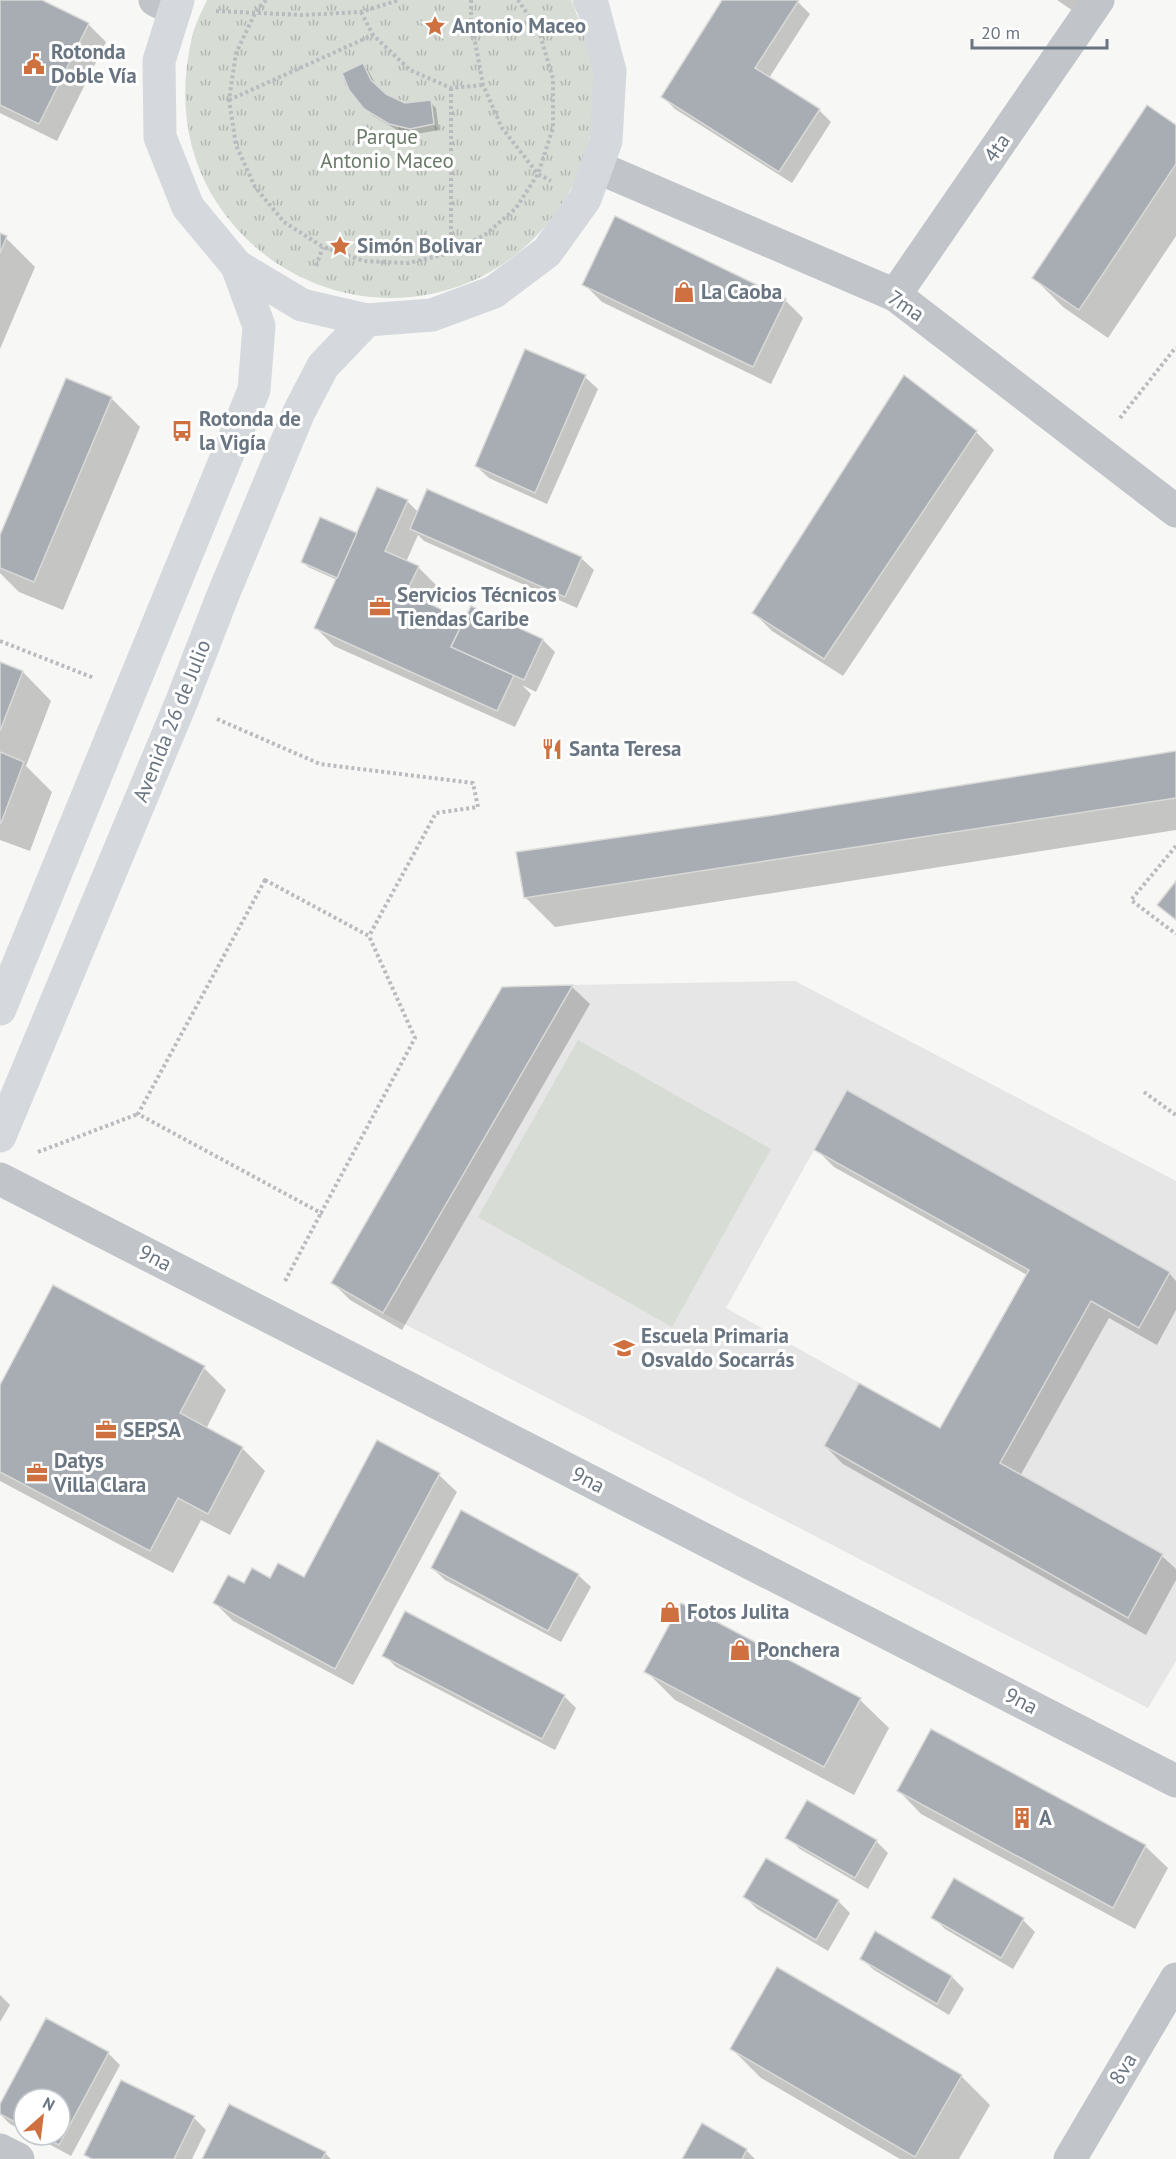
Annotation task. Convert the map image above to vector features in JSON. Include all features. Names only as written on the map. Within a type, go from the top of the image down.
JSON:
[{"type":"main road","points":[[169,3],[159,61],[160,137],[188,207],[237,266],[302,305],[367,320],[432,315],[494,292],[547,252],[585,199],[606,141],[610,71],[593,7],[589,0]]},
{"type":"main road","points":[[0,1009],[254,390],[259,326],[237,266]]},
{"type":"main road","name":"Avenida 26 de Julio","points":[[0,1136],[181,703],[299,412],[323,366],[367,320]]},
{"type":"street","name":"4ta","points":[[895,296],[1098,0]]},
{"type":"street","name":"7ma","points":[[597,166],[895,296],[1176,511]]},
{"type":"street","name":"9na","points":[[0,1179],[1176,1781]]},
{"type":"street","name":"8va","points":[[1070,2159],[1176,1979]]},
{"type":"street","points":[[0,2150],[18,2159]]},
{"type":"path","points":[[266,0],[256,11],[237,53],[229,99],[236,145],[255,187],[284,222],[323,247],[364,261],[408,263],[451,253],[486,234],[516,208],[538,174],[553,128],[553,79],[539,31],[518,0]]},
{"type":"path","points":[[169,3],[302,15],[361,12],[399,0]]},
{"type":"path","points":[[471,0],[471,20],[483,86],[502,128],[538,174],[585,199]]},
{"type":"path","points":[[361,12],[374,35],[410,70],[452,88],[483,86]]},
{"type":"path","points":[[229,99],[374,35]]},
{"type":"path","points":[[451,253],[452,88]]},
{"type":"path","points":[[1096,450],[1176,347]]},
{"type":"path","points":[[0,641],[132,692]]},
{"type":"path","points":[[181,703],[320,764],[473,783],[478,807],[436,813],[369,936]]},
{"type":"path","points":[[1176,846],[1131,900],[1176,934]]},
{"type":"path","points":[[33,1154],[138,1114],[265,880],[369,936],[415,1038],[267,1315]]},
{"type":"path","points":[[1144,1092],[1176,1115]]},
{"type":"path","points":[[138,1114],[321,1213]]},
{"type":"shaded area","name":"Escuela Primaria Osvaldo Socarrás","points":[[795,981],[1176,1181],[1176,1661],[1148,1708],[383,1313],[573,985]],"holes":[[[814,1150],[1029,1270],[940,1428],[726,1308]]]},
{"type":"green space","name":"Parque Antonio Maceo","points":[[207,0],[571,0],[589,50],[595,82],[590,136],[573,185],[562,204],[541,231],[503,264],[460,286],[414,297],[368,297],[323,286],[280,265],[243,235],[212,195],[195,156],[186,116],[186,75],[193,33]]},
{"type":"green space","points":[[578,1040],[771,1149],[672,1327],[478,1217]]},
{"type":"building","name":"Rotonda Doble Vía","points":[[0,0],[42,0],[89,23],[39,124],[0,105]]},
{"type":"building","points":[[722,0],[799,0],[755,68],[820,109],[779,172],[661,97]]},
{"type":"building","points":[[363,63],[371,80],[386,94],[405,103],[431,100],[434,124],[410,129],[389,124],[364,109],[349,90],[342,73]]},
{"type":"building","points":[[1147,105],[1176,125],[1176,164],[1079,310],[1032,278]]},
{"type":"building","name":"La Caoba","points":[[615,216],[786,299],[753,367],[582,285]]},
{"type":"building","points":[[0,233],[7,236],[0,253]]},
{"type":"building","points":[[525,349],[586,375],[535,493],[475,466]]},
{"type":"building","points":[[904,375],[977,431],[824,659],[752,613]]},
{"type":"building","points":[[66,378],[112,397],[34,582],[0,568],[0,535]]},
{"type":"building","name":"Servicios Técnicos Tiendas Caribe","points":[[377,487],[408,500],[385,551],[419,566],[406,593],[464,620],[451,647],[514,675],[497,711],[314,628]]},
{"type":"building","points":[[427,489],[582,557],[565,597],[410,529]]},
{"type":"building","points":[[320,517],[357,533],[337,578],[301,562]]},
{"type":"building","points":[[471,606],[543,639],[524,680],[451,647]]},
{"type":"building","points":[[0,662],[23,671],[0,731]]},
{"type":"building","points":[[1176,751],[1176,798],[524,898],[516,852],[768,816]]},
{"type":"building","points":[[0,752],[24,762],[1,823],[0,823]]},
{"type":"building","points":[[1176,881],[1176,920],[1157,905]]},
{"type":"building","points":[[573,985],[383,1313],[331,1283],[502,987]]},
{"type":"building","points":[[847,1090],[1170,1272],[1139,1328],[1091,1301],[1000,1463],[1163,1554],[1128,1618],[824,1446],[859,1383],[940,1428],[1029,1270],[814,1150]]},
{"type":"building","name":"SEPSA","points":[[53,1285],[205,1366],[180,1413],[243,1447],[208,1514],[178,1498],[150,1551],[0,1472],[0,1385]]},
{"type":"building","points":[[377,1440],[440,1473],[335,1669],[213,1603],[228,1575],[244,1583],[252,1568],[270,1578],[278,1563],[304,1577]]},
{"type":"building","points":[[461,1510],[579,1574],[548,1631],[431,1568]]},
{"type":"building","points":[[681,1603],[861,1698],[824,1767],[644,1672]]},
{"type":"building","points":[[405,1611],[565,1695],[542,1739],[382,1656]]},
{"type":"building","name":"A","points":[[931,1729],[1146,1845],[1113,1908],[897,1791]]},
{"type":"building","points":[[807,1800],[877,1840],[855,1878],[785,1838]]},
{"type":"building","points":[[766,1858],[839,1900],[816,1940],[743,1897]]},
{"type":"building","points":[[954,1878],[1024,1918],[1001,1958],[931,1918]]},
{"type":"building","points":[[875,1931],[952,1976],[937,2004],[860,1959]]},
{"type":"building","points":[[777,1967],[962,2075],[915,2157],[730,2049]]},
{"type":"building","points":[[46,2018],[109,2052],[72,2121],[72,2087],[12,2087],[12,2120],[0,2114],[0,2104]]},
{"type":"building","points":[[121,2080],[195,2116],[174,2159],[92,2159],[84,2155]]},
{"type":"building","points":[[229,2104],[326,2152],[322,2159],[202,2159]]},
{"type":"building","points":[[702,2123],[747,2149],[742,2159],[682,2159]]},
{"type":"place","name":"Antonio Maceo","points":[[435,26]]},
{"type":"place","name":"Rotonda Doble Vía","points":[[34,64]]},
{"type":"place","name":"Simón Bolivar","points":[[340,246]]},
{"type":"place","name":"La Caoba","points":[[684,292]]},
{"type":"place","name":"Rotonda de la Vigía","points":[[182,431]]},
{"type":"place","name":"Servicios Técnicos Tiendas Caribe","points":[[380,607]]},
{"type":"place","name":"Santa Teresa","points":[[552,749]]},
{"type":"place","name":"Escuela Primaria Osvaldo Socarrás","points":[[624,1348]]},
{"type":"place","name":"SEPSA","points":[[106,1430]]},
{"type":"place","name":"Datys Villa Clara","points":[[37,1473]]},
{"type":"place","name":"Fotos Julita","points":[[670,1612]]},
{"type":"place","name":"Ponchera","points":[[740,1650]]},
{"type":"place","name":"A","points":[[1022,1818]]}]
